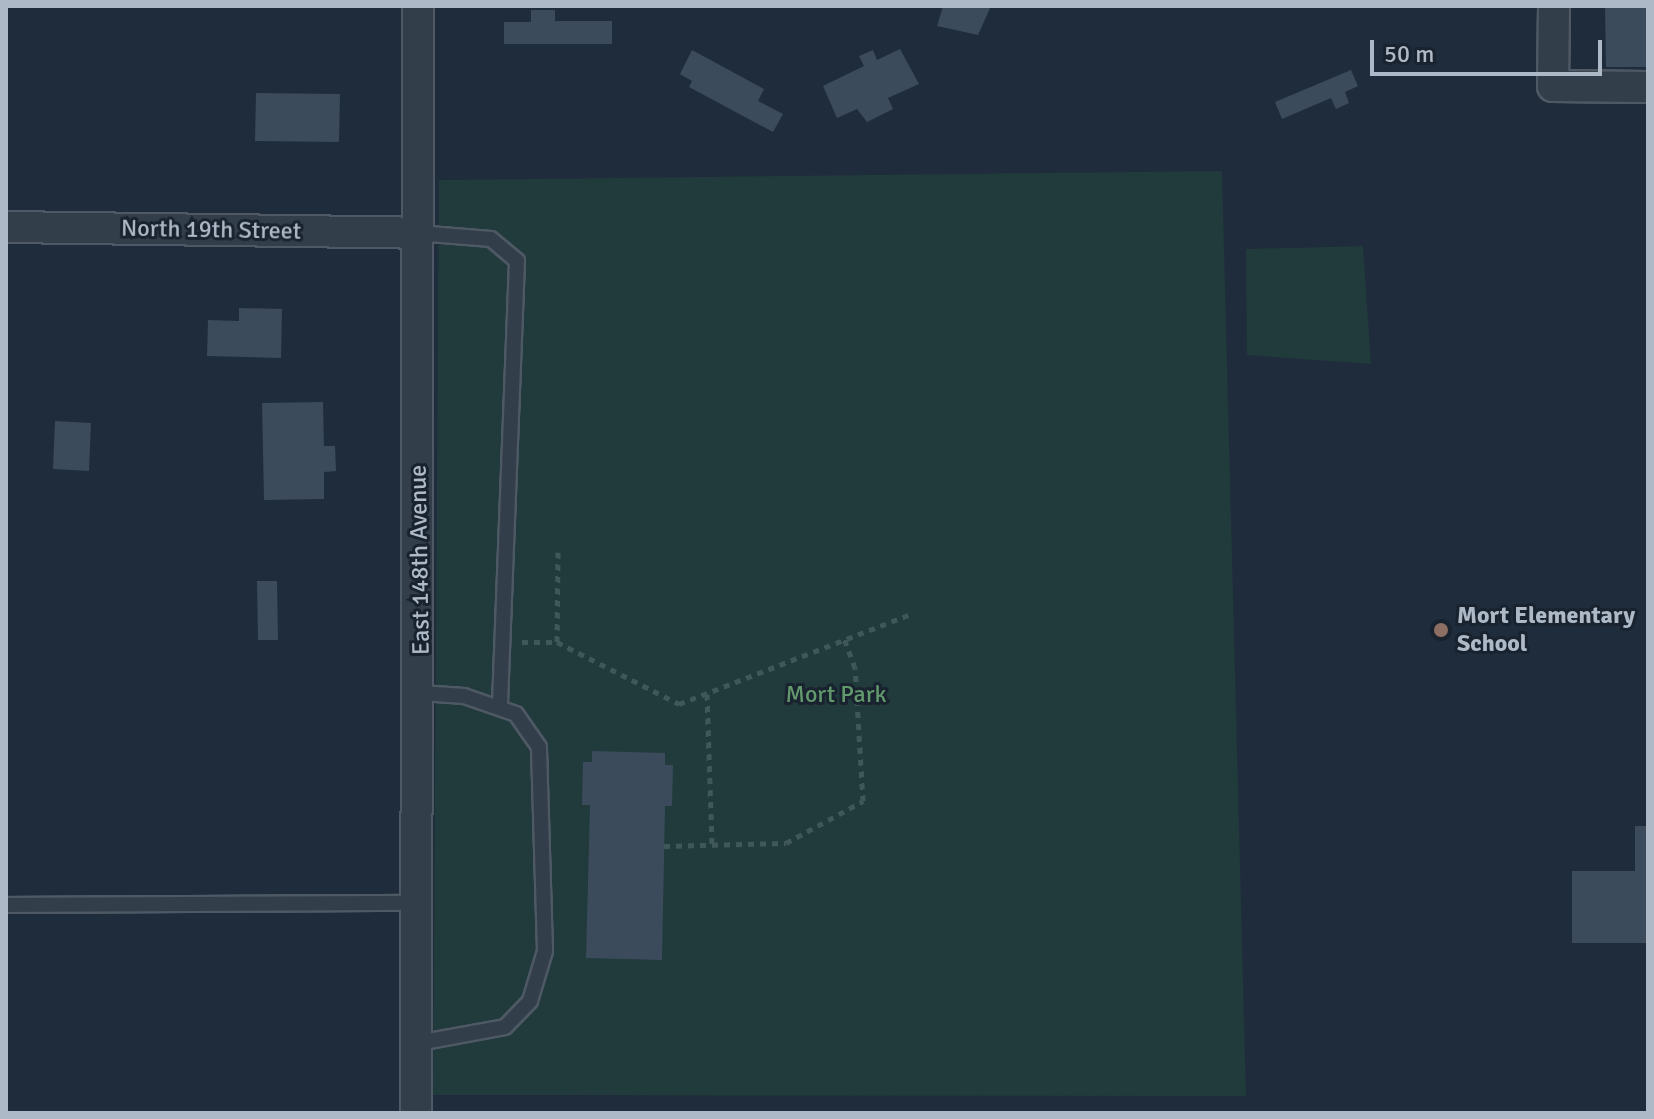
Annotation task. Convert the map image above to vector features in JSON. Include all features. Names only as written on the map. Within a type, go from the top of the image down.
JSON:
[{"type":"street","name":"East 148th Avenue","points":[[416,1113],[421,693],[418,6]]},
{"type":"street","points":[[1554,6],[1553,86],[1648,87]]},
{"type":"street","name":"North 19th Street","points":[[6,227],[417,233]]},
{"type":"lane","points":[[417,233],[491,239],[517,261],[506,642],[500,707]]},
{"type":"lane","points":[[418,1043],[505,1027],[540,978],[543,763],[529,727],[500,707],[421,693]]},
{"type":"lane","points":[[6,905],[419,903]]},
{"type":"path","points":[[557,642],[558,552]]},
{"type":"path","points":[[506,642],[557,642],[675,704],[908,615]]},
{"type":"path","points":[[664,846],[786,843],[863,801],[855,668],[844,638]]},
{"type":"path","points":[[707,694],[712,846]]},
{"type":"green space","name":"Mort Park","points":[[1222,171],[1246,1096],[433,1095],[439,180]]},
{"type":"green space","points":[[1363,246],[1371,364],[1247,355],[1246,249]]},
{"type":"building","points":[[943,6],[991,6],[978,35],[937,26]]},
{"type":"building","points":[[1605,6],[1648,6],[1648,67],[1606,67]]},
{"type":"building","points":[[531,10],[555,10],[555,21],[612,21],[612,44],[504,44],[504,22],[531,22]]},
{"type":"building","points":[[900,49],[919,84],[888,98],[893,109],[867,122],[857,109],[837,118],[823,86],[864,66],[859,56],[873,50],[877,60]]},
{"type":"building","points":[[692,50],[764,89],[758,101],[783,114],[773,132],[689,87],[692,81],[680,74]]},
{"type":"building","points":[[1351,70],[1358,86],[1345,92],[1349,103],[1336,109],[1331,98],[1282,119],[1275,102]]},
{"type":"building","points":[[256,93],[340,94],[339,142],[255,141]]},
{"type":"building","points":[[239,308],[282,309],[281,358],[207,356],[208,320],[239,321]]},
{"type":"building","points":[[323,402],[324,446],[335,446],[336,471],[324,472],[324,499],[264,500],[262,403]]},
{"type":"building","points":[[55,421],[91,423],[89,471],[53,469]]},
{"type":"building","points":[[257,581],[277,581],[278,640],[258,640]]},
{"type":"building","points":[[592,751],[665,753],[665,765],[673,765],[672,806],[665,806],[662,960],[586,958],[590,805],[582,805],[583,762],[592,762]]},
{"type":"building","points":[[1635,826],[1648,826],[1648,943],[1572,943],[1572,871],[1635,871]]},
{"type":"place","name":"Mort Elementary School","points":[[1441,630]]}]
